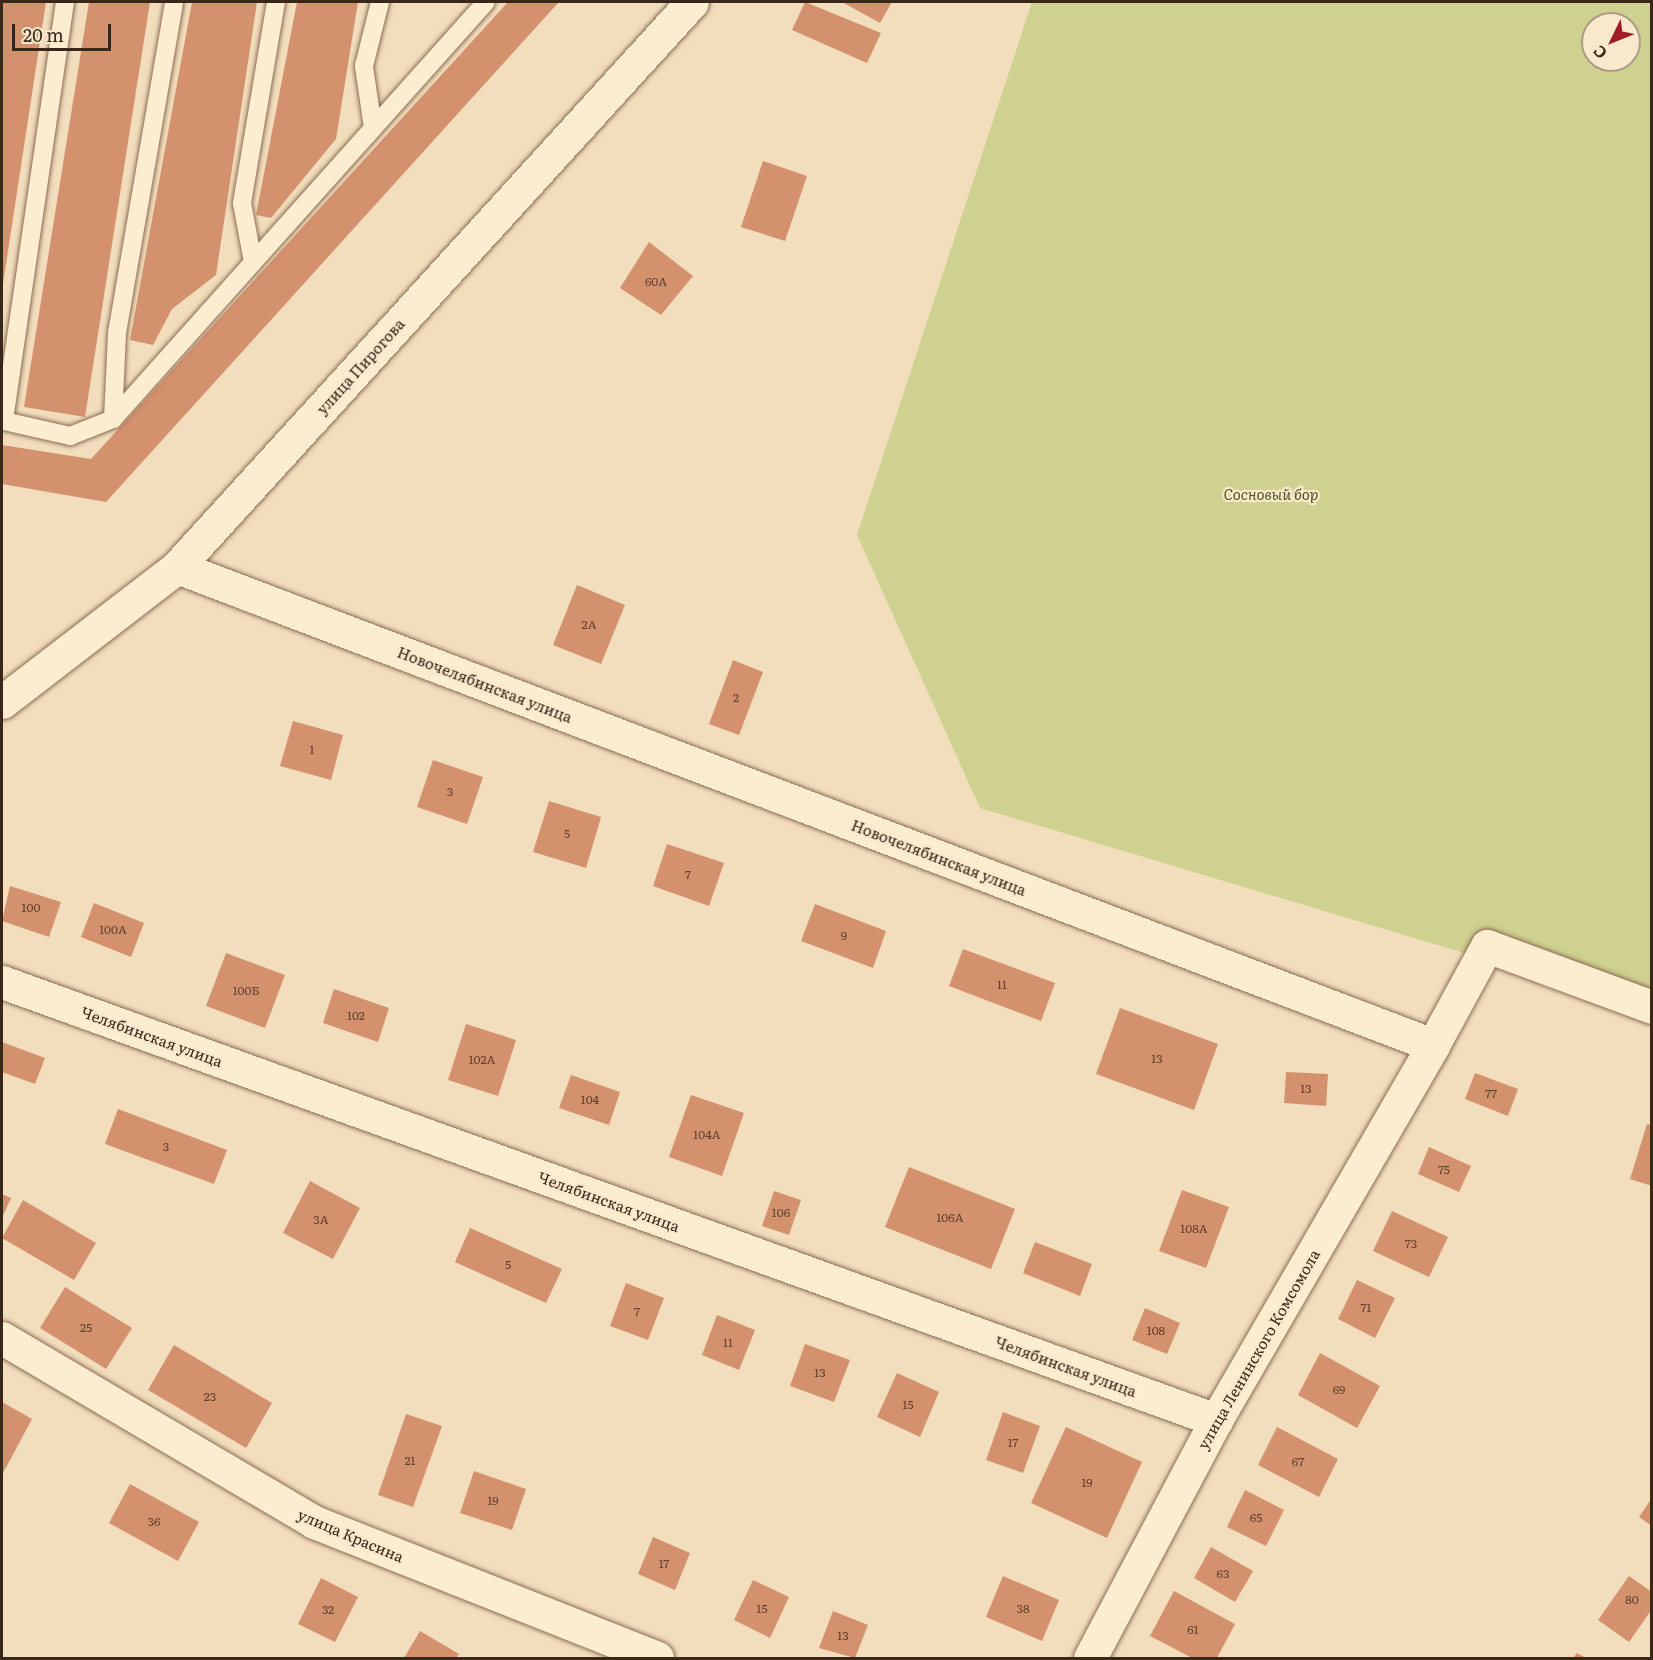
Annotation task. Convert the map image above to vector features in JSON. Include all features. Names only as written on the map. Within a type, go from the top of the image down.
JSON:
[{"type":"street","name":"улица Пирогова","points":[[2,702],[177,567],[692,2]]},
{"type":"street","name":"Новочелябинская улица","points":[[177,567],[1433,1045]]},
{"type":"street","points":[[1433,1045],[1487,946],[1652,1007]]},
{"type":"street","name":"Челябинская улица","points":[[2,982],[1216,1420]]},
{"type":"street","name":"улица Ленинского Комсомола","points":[[1090,1659],[1216,1420],[1433,1045]]},
{"type":"street","name":"улица Красина","points":[[2,1338],[314,1522],[657,1659]]},
{"type":"lane","points":[[65,2],[4,421],[70,436],[113,419],[486,2]]},
{"type":"lane","points":[[113,419],[117,333],[174,2]]},
{"type":"lane","points":[[253,262],[242,203],[276,2]]},
{"type":"lane","points":[[373,128],[364,66],[380,2]]},
{"type":"green space","name":"Сосновый бор","points":[[1032,2],[1651,2],[1651,1009],[980,808],[857,535]]},
{"type":"building","points":[[2,2],[46,2],[3,284],[2,284]]},
{"type":"building","points":[[89,2],[150,2],[85,417],[24,407]]},
{"type":"building","points":[[192,2],[257,2],[216,275],[172,309],[153,345],[130,340]]},
{"type":"building","points":[[297,2],[358,2],[336,139],[271,218],[256,215]]},
{"type":"building","points":[[508,2],[559,2],[106,502],[2,484],[2,445],[91,459]]},
{"type":"building","points":[[805,2],[881,33],[867,63],[792,30]]},
{"type":"building","points":[[842,2],[892,2],[880,23]]},
{"type":"building","points":[[763,161],[807,176],[785,241],[741,227]]},
{"type":"building","points":[[649,242],[693,276],[661,315],[620,288]]},
{"type":"building","points":[[577,585],[625,605],[601,664],[553,645]]},
{"type":"building","points":[[733,660],[763,672],[739,735],[709,724]]},
{"type":"building","points":[[293,721],[343,735],[331,780],[280,766]]},
{"type":"building","points":[[433,760],[483,777],[467,824],[417,807]]},
{"type":"building","points":[[549,801],[601,817],[586,868],[533,852]]},
{"type":"building","points":[[667,844],[724,863],[709,906],[653,886]]},
{"type":"building","points":[[10,886],[61,902],[49,937],[2,921]]},
{"type":"building","points":[[94,903],[144,923],[131,957],[81,937]]},
{"type":"building","points":[[815,904],[886,931],[873,968],[801,941]]},
{"type":"building","points":[[963,949],[1055,983],[1041,1021],[949,986]]},
{"type":"building","points":[[226,953],[285,975],[265,1028],[206,1006]]},
{"type":"building","points":[[334,989],[389,1008],[378,1042],[323,1023]]},
{"type":"building","points":[[1120,1008],[1218,1044],[1194,1110],[1096,1074]]},
{"type":"building","points":[[466,1024],[516,1040],[498,1096],[448,1080]]},
{"type":"building","points":[[2,1042],[45,1058],[35,1084],[2,1072]]},
{"type":"building","points":[[1286,1072],[1328,1074],[1326,1106],[1284,1103]]},
{"type":"building","points":[[1475,1073],[1518,1089],[1508,1116],[1465,1099]]},
{"type":"building","points":[[571,1075],[620,1092],[609,1125],[559,1108]]},
{"type":"building","points":[[691,1095],[744,1113],[722,1176],[669,1157]]},
{"type":"building","points":[[118,1109],[227,1150],[214,1184],[105,1144]]},
{"type":"building","points":[[1647,1124],[1652,1125],[1652,1186],[1630,1179]]},
{"type":"building","points":[[1429,1147],[1471,1166],[1459,1192],[1418,1174]]},
{"type":"building","points":[[909,1167],[1015,1209],[991,1269],[885,1227]]},
{"type":"building","points":[[310,1181],[360,1208],[333,1259],[283,1233]]},
{"type":"building","points":[[1182,1190],[1229,1207],[1206,1268],[1159,1251]]},
{"type":"building","points":[[774,1191],[801,1200],[789,1235],[762,1226]]},
{"type":"building","points":[[2,1194],[11,1198],[2,1218]]},
{"type":"building","points":[[23,1200],[96,1243],[74,1280],[2,1238]]},
{"type":"building","points":[[1392,1211],[1448,1237],[1429,1277],[1373,1251]]},
{"type":"building","points":[[470,1228],[562,1269],[546,1303],[455,1262]]},
{"type":"building","points":[[1035,1242],[1092,1264],[1080,1296],[1023,1273]]},
{"type":"building","points":[[1357,1280],[1395,1298],[1375,1338],[1338,1319]]},
{"type":"building","points":[[626,1283],[664,1298],[648,1340],[610,1326]]},
{"type":"building","points":[[65,1287],[132,1328],[106,1369],[40,1328]]},
{"type":"building","points":[[1145,1308],[1180,1323],[1167,1354],[1132,1340]]},
{"type":"building","points":[[717,1315],[755,1330],[739,1370],[702,1355]]},
{"type":"building","points":[[805,1344],[850,1360],[834,1402],[790,1386]]},
{"type":"building","points":[[174,1345],[272,1403],[246,1448],[148,1390]]},
{"type":"building","points":[[1320,1353],[1380,1386],[1357,1428],[1298,1395]]},
{"type":"building","points":[[897,1373],[939,1392],[920,1437],[877,1417]]},
{"type":"building","points":[[2,1402],[32,1419],[2,1475]]},
{"type":"building","points":[[1003,1412],[1040,1426],[1023,1473],[986,1460]]},
{"type":"building","points":[[406,1414],[442,1426],[413,1507],[378,1495]]},
{"type":"building","points":[[1066,1427],[1142,1462],[1107,1538],[1031,1503]]},
{"type":"building","points":[[1277,1427],[1338,1459],[1319,1497],[1258,1465]]},
{"type":"building","points":[[474,1471],[526,1489],[512,1530],[460,1513]]},
{"type":"building","points":[[130,1484],[199,1522],[178,1561],[109,1523]]},
{"type":"building","points":[[1245,1490],[1284,1510],[1266,1546],[1227,1527]]},
{"type":"building","points":[[1652,1498],[1652,1526],[1639,1517]]},
{"type":"building","points":[[653,1537],[690,1553],[675,1590],[638,1574]]},
{"type":"building","points":[[1211,1547],[1253,1571],[1235,1602],[1194,1578]]},
{"type":"building","points":[[1003,1576],[1059,1600],[1042,1641],[986,1617]]},
{"type":"building","points":[[1629,1576],[1652,1592],[1652,1609],[1629,1642],[1598,1620]]},
{"type":"building","points":[[321,1578],[358,1597],[335,1642],[298,1624]]},
{"type":"building","points":[[753,1580],[789,1597],[770,1638],[734,1620]]},
{"type":"building","points":[[1174,1591],[1235,1624],[1217,1658],[1192,1658],[1150,1636]]},
{"type":"building","points":[[833,1611],[868,1625],[855,1658],[819,1648]]},
{"type":"building","points":[[420,1631],[459,1654],[456,1658],[404,1658]]},
{"type":"building","points":[[1577,1653],[1586,1658],[1573,1658]]}]
